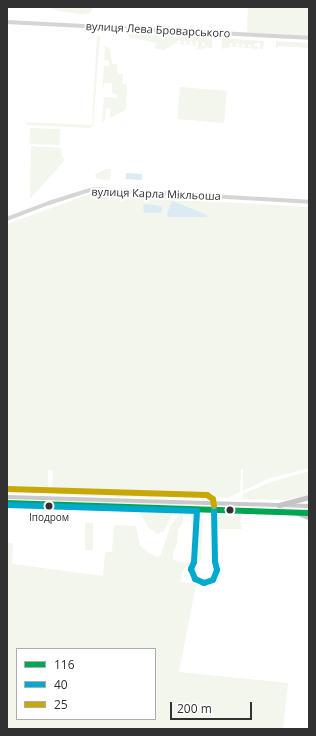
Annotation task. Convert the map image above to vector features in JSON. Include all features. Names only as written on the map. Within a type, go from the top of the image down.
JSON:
[{"type":"highway","points":[[279,505],[309,497]]},
{"type":"highway","points":[[294,512],[309,517]]},
{"type":"main road","points":[[7,497],[309,506]]},
{"type":"main road","points":[[7,503],[206,508],[309,513]]},
{"type":"main road","points":[[206,503],[206,508]]},
{"type":"street","name":"вулиця Лева Броварського","points":[[7,22],[309,38]]},
{"type":"street","name":"вулиця Карла Мікльоша","points":[[7,218],[49,202],[93,189],[309,202]]},
{"type":"shaded area","points":[[47,7],[93,7],[90,13],[80,14],[59,11]]},
{"type":"shaded area","points":[[248,7],[309,7],[309,36],[250,33],[247,30]]},
{"type":"shaded area","points":[[128,30],[214,35],[214,36],[128,32]]},
{"type":"shaded area","points":[[128,33],[213,38],[212,48],[204,46],[205,43],[203,42],[203,46],[207,48],[197,49],[199,43],[197,41],[195,43],[197,46],[185,45],[179,44],[181,42],[179,40],[177,42],[178,44],[174,44],[164,50],[154,48],[156,43],[129,37]]},
{"type":"shaded area","points":[[97,36],[100,36],[93,126],[90,128],[27,125],[26,122],[92,125]]},
{"type":"shaded area","points":[[222,38],[264,41],[263,49],[260,49],[260,43],[255,43],[254,46],[259,47],[258,49],[250,48],[251,46],[249,44],[249,48],[244,48],[244,44],[242,45],[243,48],[238,47],[239,45],[237,43],[237,47],[222,49]]},
{"type":"shaded area","points":[[276,41],[309,43],[309,48],[278,46],[276,49]]},
{"type":"shaded area","points":[[105,46],[110,49],[112,64],[117,64],[118,74],[123,74],[122,84],[127,84],[126,110],[110,118],[110,109],[106,108],[105,120],[102,122],[104,97],[117,98],[117,94],[112,93],[112,83],[104,83],[102,94],[104,66],[109,66],[109,61],[104,60]]},
{"type":"shaded area","points":[[180,87],[227,91],[224,123],[177,119]]},
{"type":"shaded area","points":[[30,128],[60,129],[59,145],[29,144]]},
{"type":"shaded area","points":[[31,146],[61,148],[62,157],[65,160],[30,199]]},
{"type":"shaded area","points":[[106,169],[111,169],[110,180],[97,179],[95,174]]},
{"type":"shaded area","points":[[126,173],[142,174],[142,180],[126,179]]},
{"type":"shaded area","points":[[90,194],[309,207],[309,468],[267,479],[243,491],[243,469],[241,469],[240,492],[228,498],[162,495],[156,498],[56,495],[52,491],[53,471],[48,470],[48,489],[43,493],[7,492],[7,224]]},
{"type":"shaded area","points":[[173,201],[207,215],[207,217],[168,217],[167,214]]},
{"type":"shaded area","points":[[145,204],[162,207],[161,213],[144,213],[143,205]]},
{"type":"shaded area","points":[[309,471],[309,495],[285,500],[243,499],[243,494],[268,483]]},
{"type":"shaded area","points":[[57,500],[199,506],[59,503],[56,502]]},
{"type":"shaded area","points":[[139,511],[171,512],[172,515],[164,531],[157,534],[149,528]]},
{"type":"shaded area","points":[[192,511],[198,513],[203,519],[201,559],[198,565],[196,562],[196,549],[190,545],[192,544],[193,529],[191,529]]},
{"type":"shaded area","points":[[180,513],[183,515],[183,523],[178,529],[177,544],[173,553],[173,560],[194,563],[197,566],[198,574],[196,574],[192,568],[186,567],[182,572],[181,582],[196,584],[179,672],[288,683],[283,729],[7,729],[7,543],[13,543],[12,564],[103,576],[105,552],[112,552],[114,525],[136,526],[140,545],[147,552],[158,557],[161,554],[170,527]]},
{"type":"shaded area","points":[[242,514],[240,522],[242,529],[212,529],[213,516],[234,516]]},
{"type":"shaded area","points":[[85,523],[93,523],[93,550],[85,550]]},
{"type":"transit line","name":"25","points":[[7,489],[207,495],[213,499],[214,506]]},
{"type":"transit line","name":"116","points":[[7,503],[309,513]]},
{"type":"transit line","name":"40","points":[[7,505],[197,511],[194,562],[191,569],[195,579],[204,583],[213,580],[217,570],[215,561],[214,508]]},
{"type":"place","name":"Іподром","points":[[49,506]]}]
